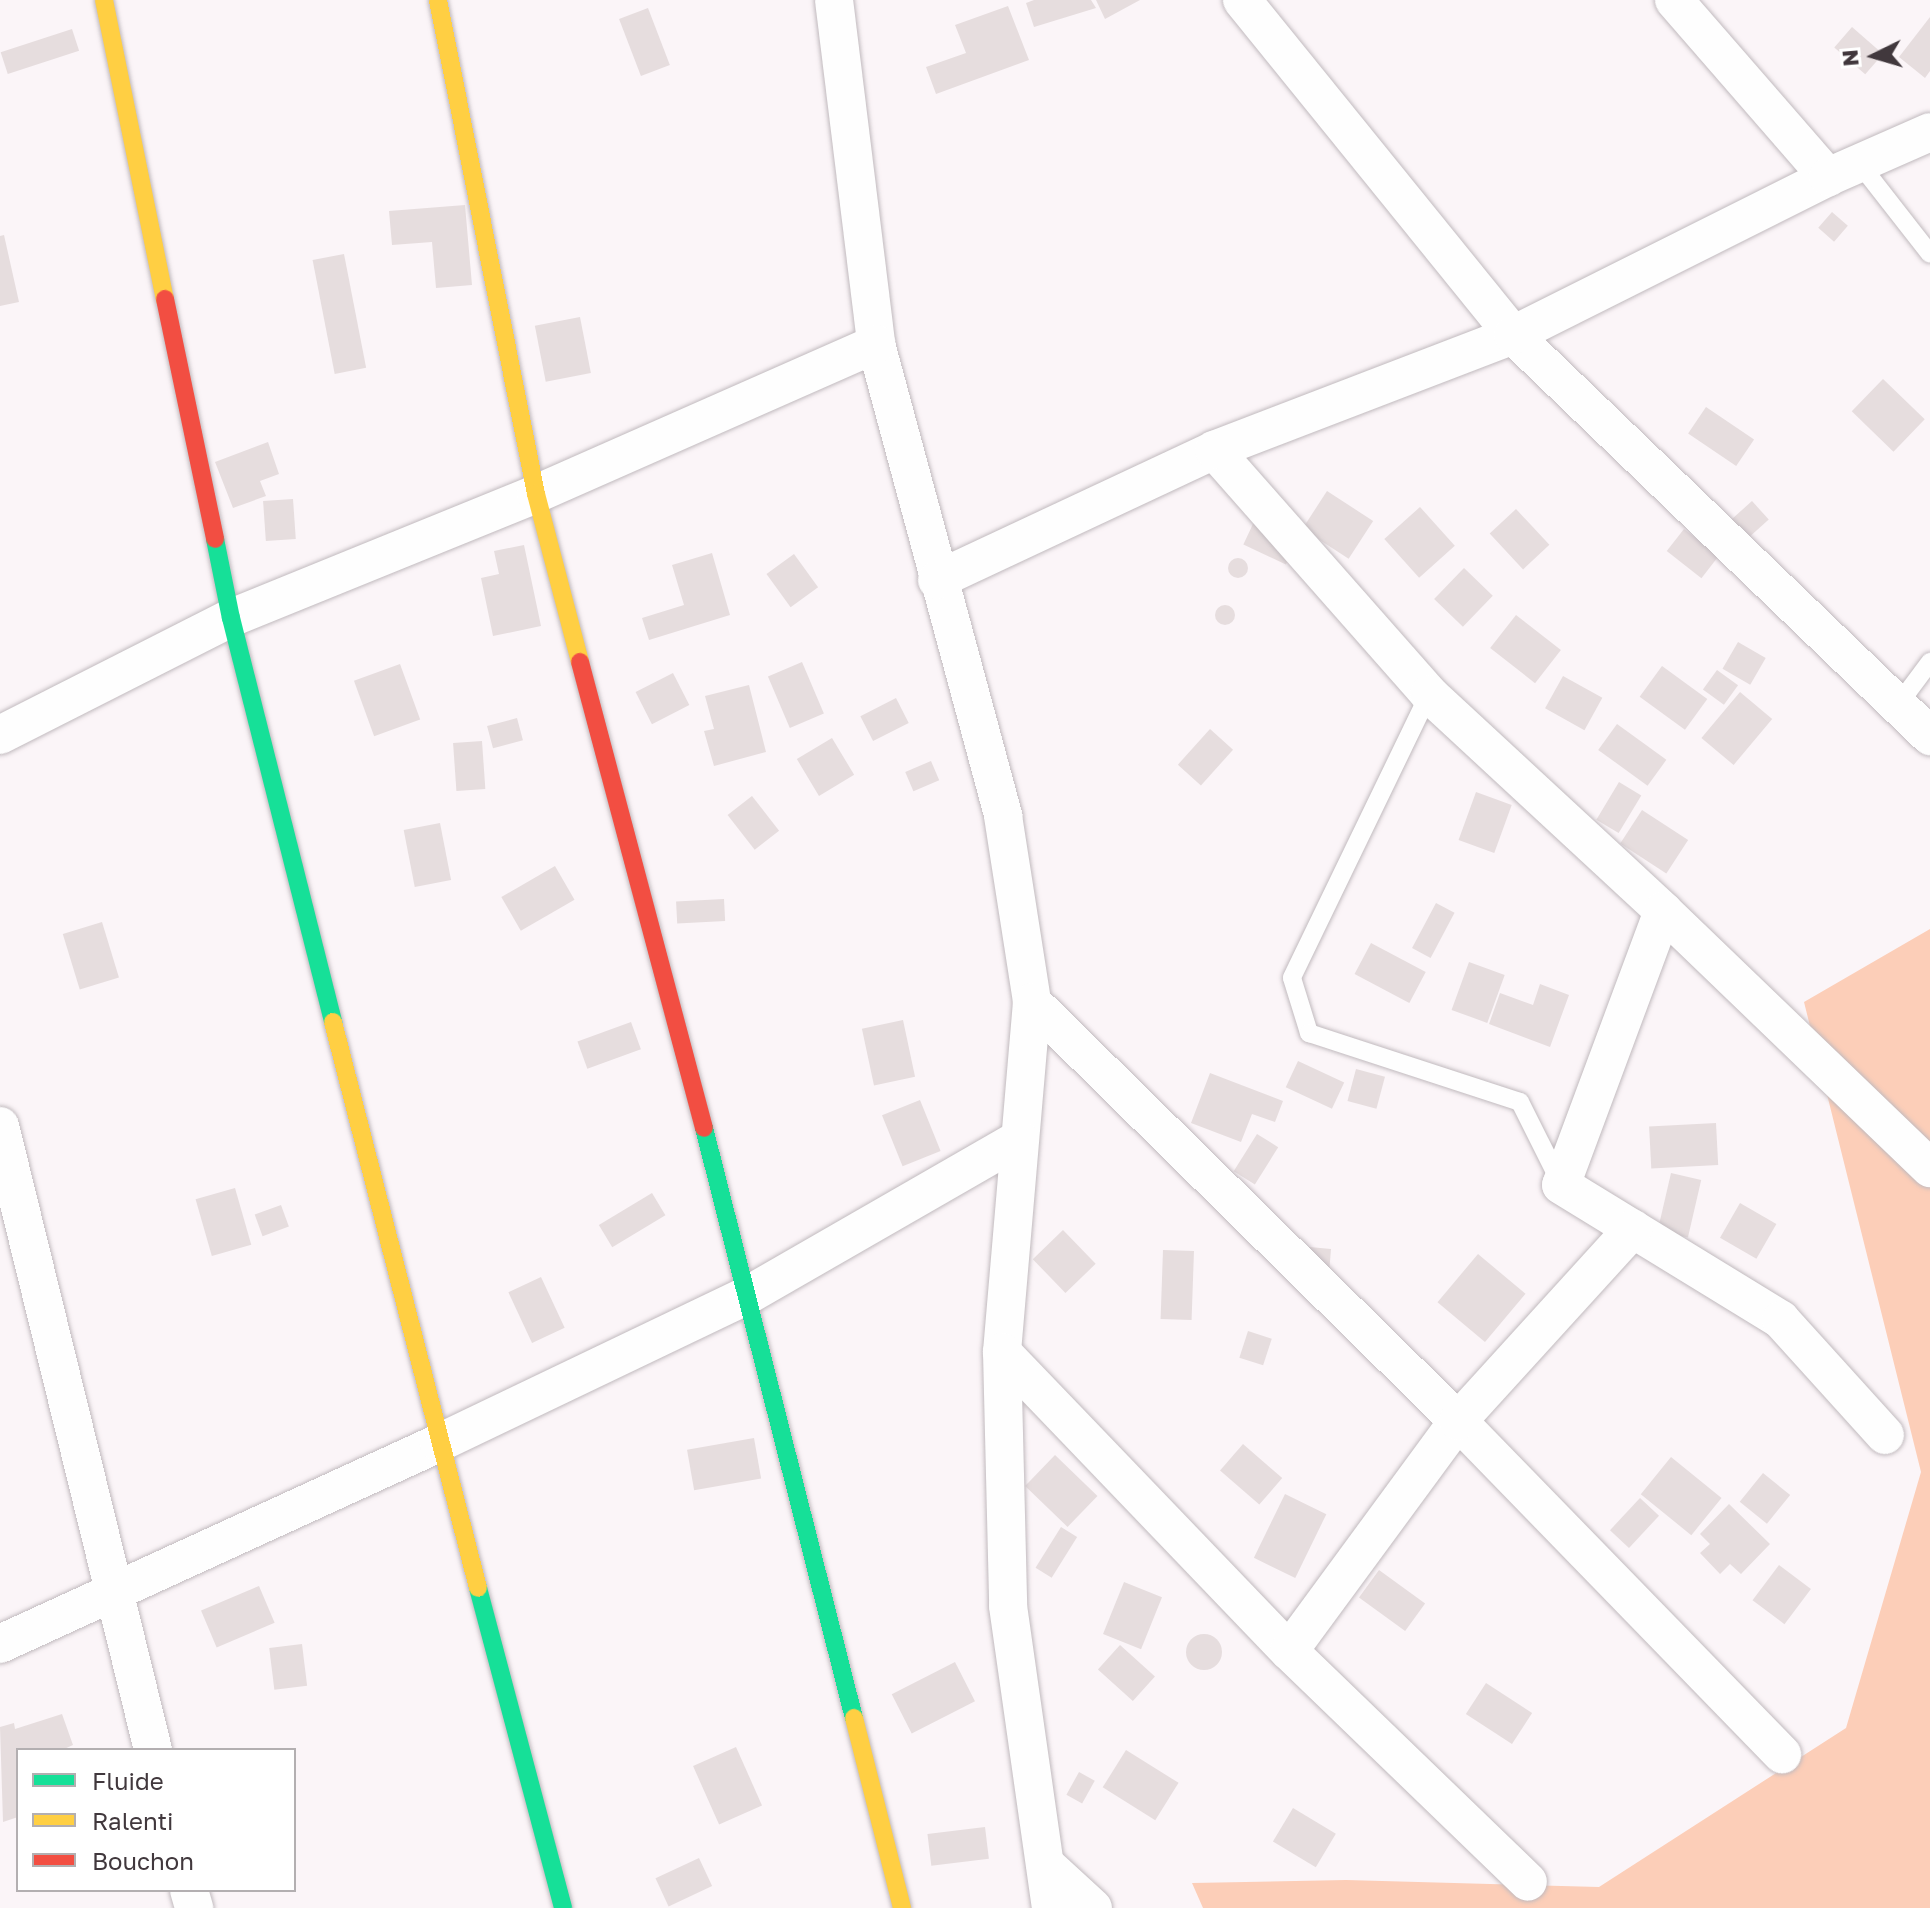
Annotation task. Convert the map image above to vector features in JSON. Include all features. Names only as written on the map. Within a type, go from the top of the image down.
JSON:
[{"type":"street","points":[[104,0],[231,618],[439,1443],[563,1908]]},
{"type":"street","points":[[438,0],[536,494],[748,1295],[902,1908]]},
{"type":"street","points":[[834,0],[876,344],[937,580],[1003,816],[1032,1002],[1002,1352],[1008,1606],[1051,1908]]},
{"type":"street","points":[[1242,0],[1513,335],[1930,736]]},
{"type":"street","points":[[1674,0],[1844,170]]},
{"type":"street","points":[[937,580],[1214,450],[1513,335],[1844,170],[1930,132]]},
{"type":"street","points":[[0,735],[231,618],[536,494],[876,344]]},
{"type":"street","points":[[1214,450],[1429,694],[1663,911],[1930,1168]]},
{"type":"street","points":[[1663,911],[1561,1185],[1781,1320],[1885,1435]]},
{"type":"street","points":[[1032,1002],[1458,1421],[1782,1754]]},
{"type":"street","points":[[0,1126],[152,1748]]},
{"type":"street","points":[[0,1644],[439,1443],[748,1295],[1019,1139]]},
{"type":"street","points":[[1289,1651],[1458,1421],[1633,1229]]},
{"type":"street","points":[[1002,1352],[1289,1651],[1528,1882]]},
{"type":"street","points":[[1045,1864],[1093,1908]]},
{"type":"lane","points":[[1844,170],[1930,254]]},
{"type":"lane","points":[[1898,705],[1930,662]]},
{"type":"lane","points":[[1429,694],[1292,978],[1309,1033],[1520,1102],[1561,1185]]},
{"type":"shaded area","points":[[1930,929],[1930,1908],[1203,1908],[1192,1883],[1346,1880],[1599,1887],[1846,1728],[1921,1472],[1804,1002]]},
{"type":"building","points":[[1034,0],[1091,0],[1096,8],[1034,27],[1026,3]]},
{"type":"building","points":[[1096,0],[1140,0],[1105,19]]},
{"type":"building","points":[[1008,6],[1029,60],[936,94],[926,67],[966,53],[955,25]]},
{"type":"building","points":[[648,8],[670,65],[641,76],[619,19]]},
{"type":"building","points":[[1930,17],[1930,71],[1925,78],[1899,57]]},
{"type":"building","points":[[1852,27],[1883,54],[1865,74],[1834,47]]},
{"type":"building","points":[[72,29],[79,51],[8,74],[1,52]]},
{"type":"building","points":[[465,205],[472,285],[436,288],[432,242],[392,245],[389,211]]},
{"type":"building","points":[[1832,212],[1848,226],[1834,242],[1818,228]]},
{"type":"building","points":[[4,235],[19,302],[0,306],[0,236]]},
{"type":"building","points":[[344,254],[366,368],[335,374],[313,260]]},
{"type":"building","points":[[580,317],[591,373],[546,382],[535,326]]},
{"type":"building","points":[[1883,379],[1925,419],[1893,452],[1852,411]]},
{"type":"building","points":[[1706,407],[1754,439],[1736,466],[1688,434]]},
{"type":"building","points":[[268,442],[279,474],[260,481],[266,496],[233,508],[215,462]]},
{"type":"building","points":[[1327,491],[1373,521],[1349,559],[1302,529]]},
{"type":"building","points":[[293,499],[296,539],[266,541],[263,501]]},
{"type":"building","points":[[1752,501],[1769,520],[1739,546],[1722,528]]},
{"type":"building","points":[[1420,507],[1455,546],[1419,578],[1384,539]]},
{"type":"building","points":[[1516,509],[1549,545],[1523,569],[1490,534]]},
{"type":"building","points":[[1259,511],[1302,531],[1286,564],[1243,545]]},
{"type":"building","points":[[1684,529],[1719,556],[1701,578],[1667,551]]},
{"type":"building","points":[[524,545],[541,626],[493,636],[481,578],[499,574],[494,551]]},
{"type":"building","points":[[712,553],[730,615],[649,640],[642,618],[684,605],[672,565]]},
{"type":"building","points":[[794,554],[818,587],[791,607],[766,574]]},
{"type":"building","points":[[1238,558],[1245,561],[1248,568],[1245,575],[1238,578],[1231,575],[1228,568],[1231,561]]},
{"type":"building","points":[[1464,568],[1493,596],[1463,627],[1434,599]]},
{"type":"building","points":[[1221,605],[1229,605],[1235,615],[1229,625],[1221,625],[1215,619],[1215,611]]},
{"type":"building","points":[[1516,615],[1561,650],[1535,683],[1490,648]]},
{"type":"building","points":[[1738,642],[1766,658],[1750,685],[1722,669]]},
{"type":"building","points":[[802,662],[824,714],[790,728],[768,676]]},
{"type":"building","points":[[400,664],[420,719],[374,736],[354,681]]},
{"type":"building","points":[[1662,666],[1707,699],[1685,730],[1640,697]]},
{"type":"building","points":[[1717,670],[1738,685],[1724,705],[1703,689]]},
{"type":"building","points":[[673,673],[689,705],[652,724],[636,692]]},
{"type":"building","points":[[1563,676],[1602,698],[1584,730],[1545,708]]},
{"type":"building","points":[[749,685],[766,752],[714,766],[704,731],[714,729],[705,696]]},
{"type":"building","points":[[1740,692],[1772,719],[1734,765],[1701,738]]},
{"type":"building","points":[[896,698],[909,723],[873,741],[860,716]]},
{"type":"building","points":[[517,718],[523,740],[493,748],[487,726]]},
{"type":"building","points":[[1617,724],[1666,760],[1648,786],[1598,750]]},
{"type":"building","points":[[1210,729],[1233,750],[1201,785],[1178,765]]},
{"type":"building","points":[[832,738],[854,775],[819,796],[797,759]]},
{"type":"building","points":[[482,741],[485,789],[456,791],[453,743]]},
{"type":"building","points":[[931,761],[939,780],[913,791],[905,772]]},
{"type":"building","points":[[1619,782],[1641,795],[1619,833],[1596,820]]},
{"type":"building","points":[[1476,792],[1512,805],[1494,853],[1459,840]]},
{"type":"building","points":[[752,796],[779,831],[755,850],[728,815]]},
{"type":"building","points":[[1642,810],[1688,840],[1666,874],[1620,844]]},
{"type":"building","points":[[440,823],[451,880],[415,887],[404,830]]},
{"type":"building","points":[[555,866],[574,900],[521,931],[501,897]]},
{"type":"building","points":[[724,899],[725,921],[677,923],[676,902]]},
{"type":"building","points":[[1436,903],[1455,913],[1431,958],[1412,948]]},
{"type":"building","points":[[102,922],[119,977],[80,989],[63,934]]},
{"type":"building","points":[[1371,943],[1426,972],[1409,1003],[1355,974]]},
{"type":"building","points":[[1469,962],[1505,975],[1487,1023],[1452,1010]]},
{"type":"building","points":[[1540,984],[1569,995],[1550,1047],[1489,1024],[1500,993],[1533,1005]]},
{"type":"building","points":[[903,1020],[915,1077],[874,1085],[862,1029]]},
{"type":"building","points":[[631,1022],[641,1049],[587,1069],[577,1041]]},
{"type":"building","points":[[1298,1061],[1344,1083],[1332,1109],[1286,1087]]},
{"type":"building","points":[[1356,1069],[1385,1077],[1376,1109],[1347,1101]]},
{"type":"building","points":[[1210,1073],[1283,1101],[1275,1122],[1252,1114],[1241,1142],[1191,1123]]},
{"type":"building","points":[[920,1100],[941,1151],[903,1166],[882,1115]]},
{"type":"building","points":[[1716,1123],[1718,1165],[1651,1168],[1649,1127]]},
{"type":"building","points":[[1257,1134],[1278,1147],[1255,1185],[1234,1171]]},
{"type":"building","points":[[1671,1173],[1701,1180],[1688,1237],[1658,1230]]},
{"type":"building","points":[[235,1188],[251,1245],[212,1256],[196,1199]]},
{"type":"building","points":[[652,1193],[665,1215],[612,1247],[599,1225]]},
{"type":"building","points":[[1740,1203],[1776,1224],[1756,1259],[1720,1238]]},
{"type":"building","points":[[281,1205],[289,1227],[263,1236],[255,1215]]},
{"type":"building","points":[[1063,1230],[1096,1264],[1065,1293],[1033,1259]]},
{"type":"building","points":[[1299,1246],[1331,1249],[1328,1287]]},
{"type":"building","points":[[1163,1250],[1194,1251],[1192,1320],[1161,1319]]},
{"type":"building","points":[[1478,1254],[1525,1294],[1485,1342],[1438,1302]]},
{"type":"building","points":[[541,1277],[565,1328],[532,1343],[508,1292]]},
{"type":"building","points":[[1248,1331],[1272,1339],[1263,1365],[1239,1358]]},
{"type":"building","points":[[754,1438],[761,1478],[694,1490],[687,1450]]},
{"type":"building","points":[[1243,1444],[1282,1478],[1259,1505],[1220,1470]]},
{"type":"building","points":[[1055,1455],[1097,1496],[1068,1527],[1025,1486]]},
{"type":"building","points":[[1671,1457],[1722,1498],[1691,1535],[1641,1494]]},
{"type":"building","points":[[1763,1473],[1790,1495],[1767,1524],[1740,1502]]},
{"type":"building","points":[[1285,1494],[1326,1514],[1295,1578],[1254,1558]]},
{"type":"building","points":[[1640,1498],[1659,1516],[1629,1548],[1610,1530]]},
{"type":"building","points":[[1729,1504],[1770,1544],[1741,1574],[1730,1564],[1720,1574],[1700,1553],[1710,1544],[1700,1534]]},
{"type":"building","points":[[1061,1527],[1077,1537],[1052,1578],[1036,1568]]},
{"type":"building","points":[[1779,1565],[1811,1589],[1784,1624],[1753,1600]]},
{"type":"building","points":[[1379,1570],[1425,1604],[1405,1631],[1359,1598]]},
{"type":"building","points":[[1124,1582],[1162,1597],[1141,1649],[1103,1634]]},
{"type":"building","points":[[259,1586],[275,1623],[217,1647],[201,1611]]},
{"type":"building","points":[[1204,1634],[1217,1639],[1222,1652],[1217,1665],[1204,1670],[1191,1665],[1186,1652],[1191,1639]]},
{"type":"building","points":[[302,1644],[307,1686],[274,1690],[269,1648]]},
{"type":"building","points":[[1120,1645],[1155,1676],[1133,1701],[1098,1670]]},
{"type":"building","points":[[955,1662],[975,1701],[912,1733],[892,1694]]},
{"type":"building","points":[[1486,1683],[1532,1713],[1512,1744],[1466,1714]]},
{"type":"building","points":[[62,1714],[73,1745],[66,1748],[16,1748],[16,1818],[3,1822],[0,1727],[14,1723],[15,1729]]},
{"type":"building","points":[[736,1747],[762,1805],[719,1825],[693,1766]]},
{"type":"building","points":[[1126,1750],[1179,1783],[1155,1820],[1103,1787]]},
{"type":"building","points":[[1079,1772],[1095,1781],[1082,1803],[1066,1795]]},
{"type":"building","points":[[1293,1808],[1336,1834],[1316,1867],[1273,1841]]},
{"type":"building","points":[[985,1827],[989,1859],[931,1866],[927,1834]]},
{"type":"building","points":[[699,1858],[712,1886],[669,1906],[655,1878]]},
{"type":"traffic: fast","points":[[215,539],[231,618],[333,1022]]},
{"type":"traffic: fast","points":[[704,1128],[854,1718]]},
{"type":"traffic: fast","points":[[478,1588],[563,1908]]},
{"type":"traffic: slow","points":[[104,0],[165,299]]},
{"type":"traffic: slow","points":[[438,0],[536,494],[580,662]]},
{"type":"traffic: slow","points":[[333,1022],[478,1588]]},
{"type":"traffic: slow","points":[[854,1718],[902,1908]]},
{"type":"traffic: jam","points":[[165,299],[215,539]]},
{"type":"traffic: jam","points":[[580,662],[704,1128]]}]
